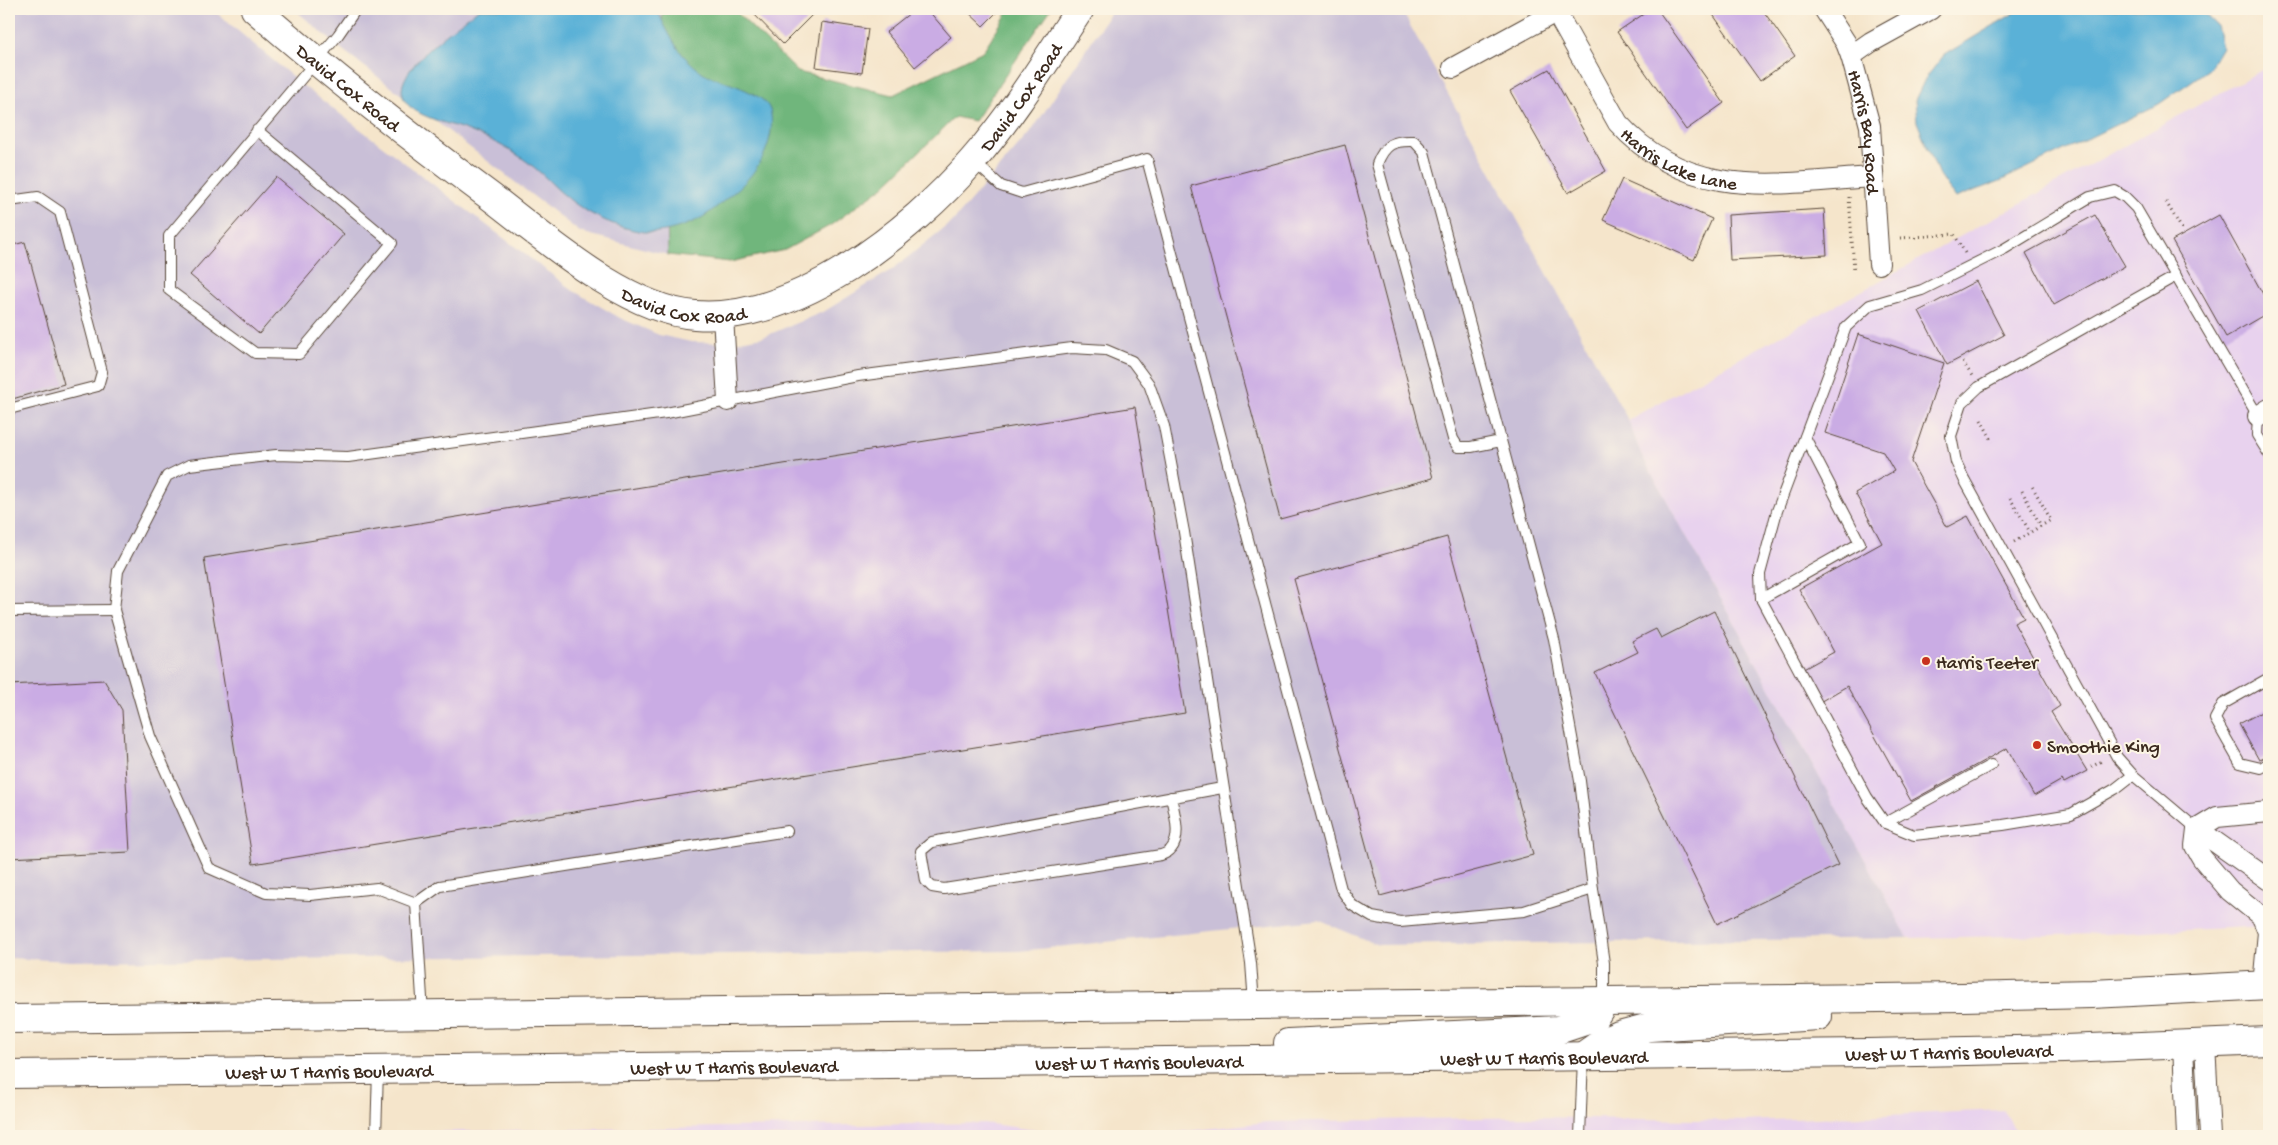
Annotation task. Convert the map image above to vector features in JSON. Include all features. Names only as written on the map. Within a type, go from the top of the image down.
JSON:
[{"type":"main road","name":"David Cox Road","points":[[255,9],[315,61],[576,261],[646,302],[693,315],[723,316],[771,306],[809,289],[842,271],[910,221],[940,195],[973,160],[1011,113],[1080,9]]},
{"type":"main road","points":[[9,1019],[1963,997],[2092,994],[2266,986]]},
{"type":"main road","points":[[1583,1056],[1603,1042],[1618,1035],[1650,1026],[1824,1015],[1963,997]]},
{"type":"main road","points":[[1188,1061],[1297,1041],[1558,1030],[1572,1027],[1594,1018],[1604,1002]]},
{"type":"main road","name":"West W T Harris Boulevard","points":[[9,1074],[1885,1053],[2194,1045],[2269,1041]]},
{"type":"street","name":"Harris Bay Road","points":[[1824,9],[1846,43],[1870,126],[1879,264]]},
{"type":"street","points":[[1851,56],[1871,42],[1931,9]]},
{"type":"street","points":[[1454,68],[1558,10]]},
{"type":"street","name":"Harris Lake Lane","points":[[1558,10],[1618,122],[1632,138],[1668,164],[1704,177],[1730,183],[1753,184],[1873,177]]},
{"type":"street","points":[[723,316],[728,401]]},
{"type":"street","points":[[2266,986],[2268,932],[2262,917],[2230,891],[2202,858],[2195,846],[2198,829],[2217,817],[2269,812]]},
{"type":"street","points":[[2198,829],[2269,880]]},
{"type":"street","points":[[2187,1136],[2194,1045]]},
{"type":"street","points":[[2194,1045],[2210,1136]]},
{"type":"lane","points":[[257,130],[392,243],[299,354],[255,353],[169,290],[169,236],[257,130],[315,61],[338,35],[356,9]]},
{"type":"lane","points":[[1501,441],[1471,447],[1458,447],[1453,439],[1377,164],[1382,151],[1390,144],[1403,140],[1414,141],[1424,152],[1554,639],[1580,781],[1604,962],[1604,1002]]},
{"type":"lane","points":[[973,160],[1001,186],[1022,193],[1147,159],[1341,889],[1352,905],[1372,917],[1400,922],[1524,912],[1593,889]]},
{"type":"lane","points":[[2133,775],[2115,789],[2071,814],[1914,835],[1885,822],[1867,797],[1761,599],[1760,574],[1777,510],[1846,327],[1870,305],[1922,290],[2004,249],[2090,197],[2115,191],[2125,196],[2136,208],[2176,276],[2264,412],[2257,435],[2269,454]]},
{"type":"lane","points":[[9,201],[38,197],[60,212],[102,372],[98,386],[9,409]]},
{"type":"lane","points":[[2176,276],[1979,387],[1962,403],[1951,436],[1956,462],[2117,757],[2133,775],[2198,829]]},
{"type":"lane","points":[[416,903],[377,888],[310,895],[266,893],[209,868],[150,736],[114,610],[118,571],[167,476],[189,465],[276,455],[348,457],[666,413],[858,376],[1072,348],[1106,350],[1132,361],[1149,384],[1164,426],[1184,532],[1222,788],[1251,962],[1254,1005]]},
{"type":"lane","points":[[1761,599],[1860,543],[1805,437]]},
{"type":"lane","points":[[9,611],[114,610]]},
{"type":"lane","points":[[2269,678],[2223,704],[2215,719],[2240,763],[2261,768],[2269,763]]},
{"type":"lane","points":[[1885,822],[1991,765]]},
{"type":"lane","points":[[1171,798],[1176,824],[1175,841],[1171,850],[1161,855],[944,889],[932,887],[926,881],[921,851],[932,842],[1222,788]]},
{"type":"lane","points":[[416,903],[440,886],[787,830]]},
{"type":"lane","points":[[416,903],[423,1014]]},
{"type":"lane","points":[[1580,1136],[1583,1056]]},
{"type":"lane","points":[[376,1136],[378,1069]]},
{"type":"path","points":[[1849,194],[1854,270]]},
{"type":"path","points":[[2166,202],[2182,229]]},
{"type":"path","points":[[1900,238],[1939,236],[1952,233],[1960,244]]},
{"type":"path","points":[[1981,420],[1993,442]]},
{"type":"path","points":[[2002,548],[2051,520],[2032,486]]},
{"type":"path","points":[[2022,491],[2041,526]]},
{"type":"path","points":[[2010,498],[2030,532]]},
{"type":"shaded area","points":[[9,9],[212,9],[306,88],[572,290],[620,318],[659,335],[691,342],[728,343],[763,337],[825,311],[893,269],[954,220],[1033,129],[1113,9],[1401,9],[1628,420],[1641,454],[1908,938],[1378,945],[1318,920],[1019,951],[72,961],[9,958]]},
{"type":"shaded area","points":[[294,9],[662,9],[668,255],[580,232],[339,47]]},
{"type":"shaded area","points":[[2269,66],[2269,926],[2104,934],[1908,938],[1641,454],[1628,420]]},
{"type":"shaded area","points":[[2004,1110],[2018,1136],[1143,1136],[1267,1122],[1534,1117],[1746,1121]]},
{"type":"shaded area","points":[[984,1123],[1079,1136],[405,1136],[405,1132]]},
{"type":"green space","points":[[662,9],[733,9],[798,72],[893,95],[983,51],[1010,9],[1051,9],[974,121],[955,117],[884,186],[831,225],[785,250],[730,262],[668,255]]},
{"type":"water","points":[[479,9],[657,9],[675,44],[693,65],[707,75],[746,90],[763,100],[769,107],[771,114],[770,137],[762,158],[741,186],[719,205],[699,219],[682,226],[663,231],[645,232],[625,228],[595,216],[569,199],[528,162],[512,152],[495,142],[428,117],[410,106],[404,99],[402,90],[405,79],[422,56]]},
{"type":"water","points":[[2021,9],[2199,9],[2217,26],[2222,47],[2209,69],[2159,104],[2000,181],[1955,198],[1939,175],[1928,149],[1917,122],[1915,100],[1925,79],[1944,55]]},
{"type":"building","points":[[753,9],[812,9],[815,12],[783,44],[751,11]]},
{"type":"building","points":[[915,9],[927,9],[951,37],[915,67],[886,32]]},
{"type":"building","points":[[965,9],[1000,9],[983,26]]},
{"type":"building","points":[[1651,9],[1657,9],[1724,103],[1686,130],[1617,32]]},
{"type":"building","points":[[1709,9],[1762,9],[1795,56],[1760,81]]},
{"type":"building","points":[[822,22],[868,29],[862,73],[816,67]]},
{"type":"building","points":[[1549,69],[1606,171],[1568,193],[1510,91]]},
{"type":"building","points":[[1345,145],[1433,478],[1280,519],[1191,186]]},
{"type":"building","points":[[276,177],[344,234],[259,334],[190,275]]},
{"type":"building","points":[[1622,179],[1712,219],[1694,260],[1603,220]]},
{"type":"building","points":[[1824,209],[1827,255],[1730,260],[1728,215]]},
{"type":"building","points":[[2095,215],[2125,266],[2054,305],[2026,253]]},
{"type":"building","points":[[2219,215],[2269,305],[2269,312],[2226,337],[2172,241]]},
{"type":"building","points":[[25,242],[64,384],[9,400],[9,246]]},
{"type":"building","points":[[1976,281],[2004,335],[1947,365],[1919,311]]},
{"type":"building","name":"Harris Teeter","points":[[1858,334],[1944,363],[1911,462],[1947,527],[1968,516],[2024,618],[2014,623],[2060,706],[2051,712],[2087,771],[2064,783],[2062,780],[2034,796],[2007,748],[1911,801],[1847,686],[1818,703],[1800,671],[1834,652],[1799,589],[1882,543],[1855,493],[1894,471],[1883,452],[1825,433]]},
{"type":"building","points":[[1135,407],[1185,713],[253,864],[204,558]]},
{"type":"building","points":[[1447,537],[1533,855],[1380,896],[1294,579]]},
{"type":"building","points":[[1714,611],[1838,865],[1717,924],[1595,673],[1638,652],[1632,641],[1656,629],[1661,638]]},
{"type":"building","points":[[104,680],[122,710],[130,852],[9,858],[9,685]]},
{"type":"building","points":[[2269,708],[2269,755],[2259,760],[2239,724]]},
{"type":"place","name":"Harris Teeter","points":[[1926,661]]},
{"type":"place","name":"Smoothie King","points":[[2037,745]]}]
